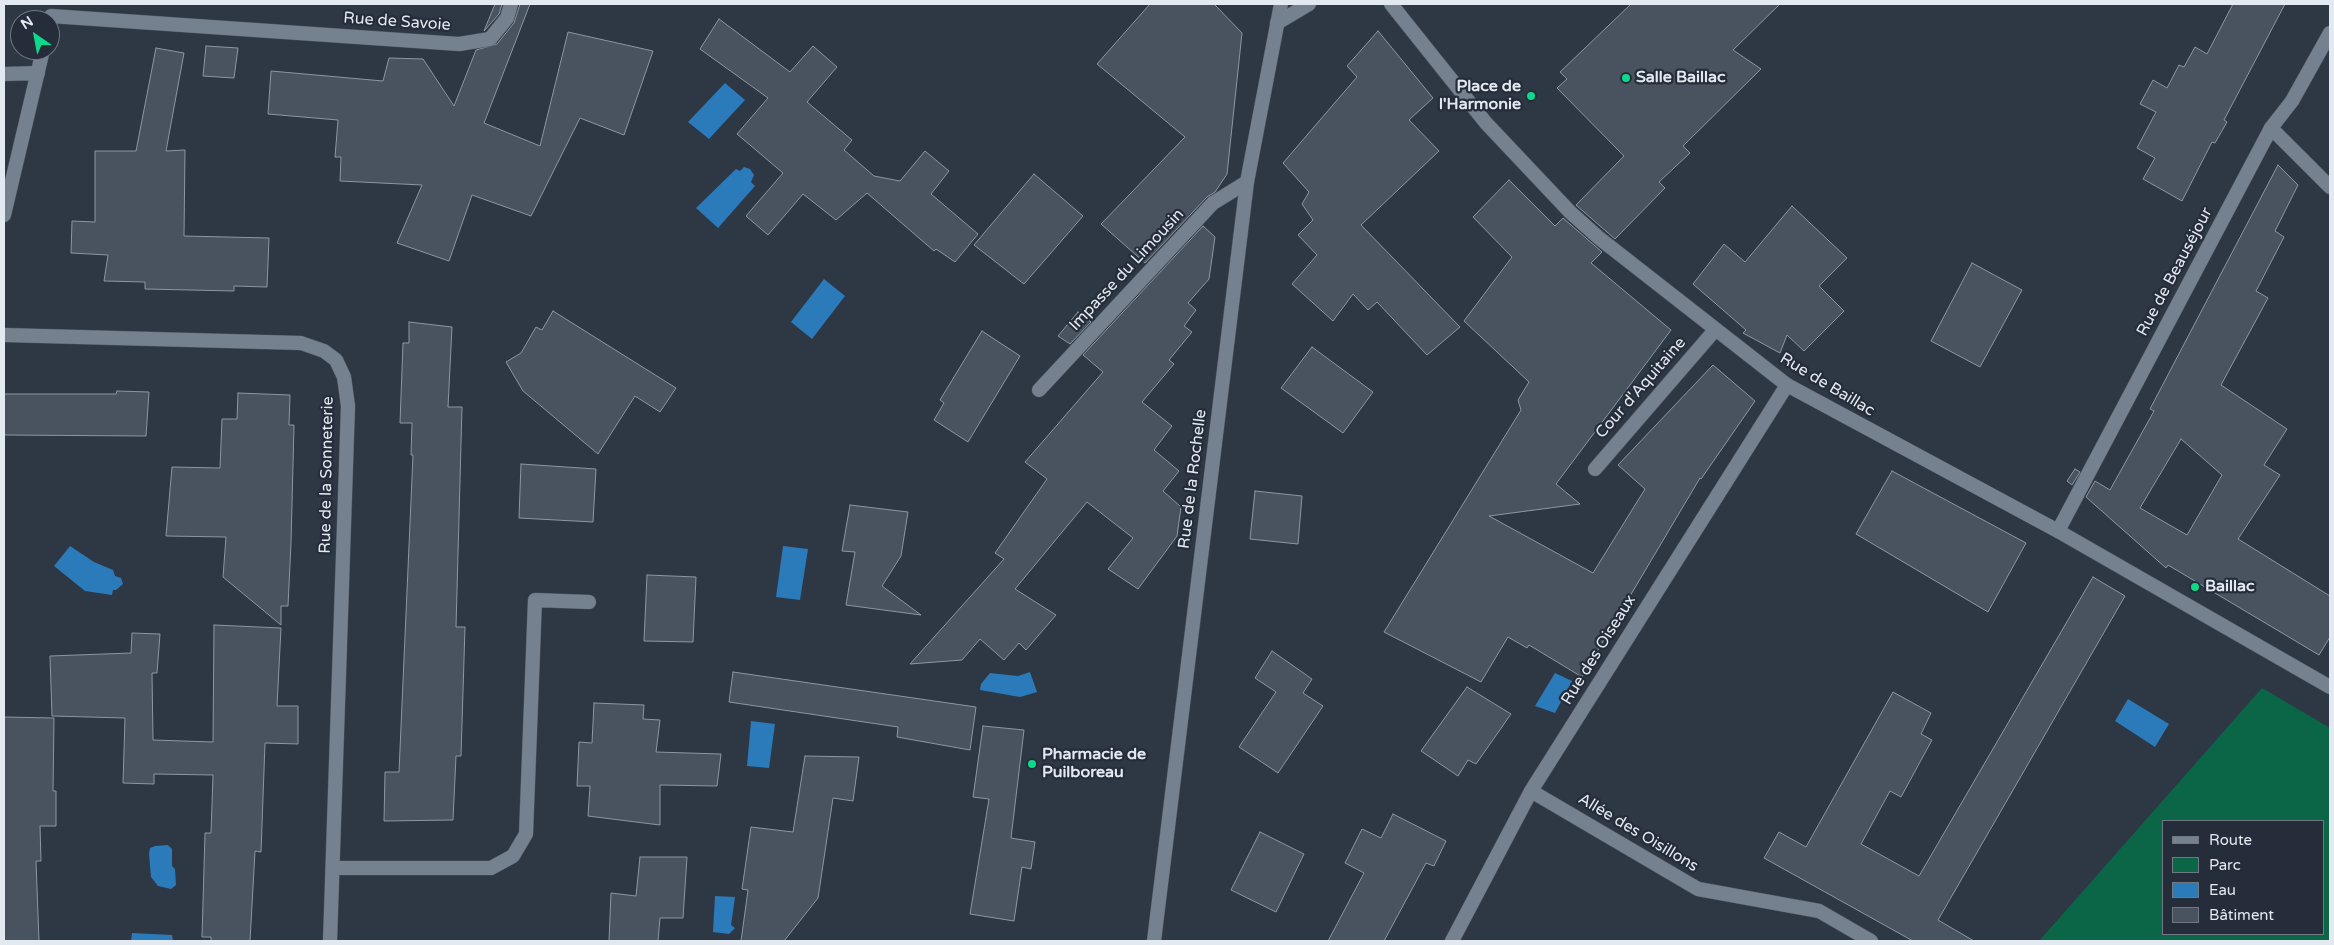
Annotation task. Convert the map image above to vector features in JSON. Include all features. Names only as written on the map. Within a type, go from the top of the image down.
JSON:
[{"type":"street","name":"Rue de Savoie","points":[[60,14],[460,44],[490,39],[507,18],[511,4]]},
{"type":"street","name":"Rue de la Rochelle","points":[[1154,941],[1247,182],[1280,4]]},
{"type":"street","points":[[1277,23],[1310,4]]},
{"type":"street","name":"Rue de Baillac","points":[[1391,4],[1486,123],[1570,212],[1599,238],[1787,385],[2058,531],[2330,687]]},
{"type":"street","name":"Rue de Beauséjour","points":[[2058,531],[2272,128],[2292,101],[2330,33]]},
{"type":"street","points":[[4,216],[41,60]]},
{"type":"street","points":[[4,74],[38,73]]},
{"type":"street","points":[[2272,128],[2330,187]]},
{"type":"street","name":"Impasse du Limousin","points":[[1039,390],[1213,202],[1247,182]]},
{"type":"street","name":"Cour d'Aquitaine","points":[[1595,469],[1715,330]]},
{"type":"street","name":"Rue de la Sonneterie","points":[[4,335],[301,343],[324,351],[336,360],[344,377],[348,406],[330,941]]},
{"type":"street","name":"Rue des Oiseaux","points":[[1452,941],[1531,791],[1787,385]]},
{"type":"street","points":[[333,868],[491,868],[513,856],[526,834],[535,600],[589,602]]},
{"type":"street","name":"Allée des Oisillons","points":[[1531,791],[1698,889],[1819,911],[1871,941]]},
{"type":"green space","points":[[2262,688],[2330,728],[2330,941],[2039,941]]},
{"type":"water","points":[[725,83],[745,100],[709,139],[688,122]]},
{"type":"water","points":[[744,167],[750,169],[754,175],[751,182],[755,186],[718,228],[696,208],[736,169],[740,171]]},
{"type":"water","points":[[824,279],[845,296],[812,339],[791,322]]},
{"type":"water","points":[[70,546],[94,562],[113,570],[115,576],[121,578],[123,584],[116,590],[113,590],[112,595],[85,591],[54,566]]},
{"type":"water","points":[[783,546],[808,549],[800,600],[776,597]]},
{"type":"water","points":[[1030,672],[1037,692],[1020,697],[980,690],[981,684],[990,673],[1018,676]]},
{"type":"water","points":[[1555,673],[1572,681],[1555,713],[1535,706]]},
{"type":"water","points":[[2128,699],[2169,724],[2155,747],[2115,721]]},
{"type":"water","points":[[751,721],[775,724],[769,768],[747,766]]},
{"type":"water","points":[[168,845],[172,849],[172,866],[175,869],[176,885],[171,889],[158,886],[151,877],[149,854],[150,848]]},
{"type":"water","points":[[715,896],[735,897],[731,925],[735,928],[729,934],[713,932]]},
{"type":"water","points":[[132,933],[172,935],[173,941],[131,941]]},
{"type":"building","points":[[495,4],[502,4],[499,14],[484,31]]},
{"type":"building","points":[[520,4],[530,4],[484,123],[540,146],[568,32],[653,51],[624,135],[580,118],[531,216],[472,195],[449,261],[397,243],[422,185],[340,181],[341,157],[335,157],[338,120],[268,114],[271,71],[383,81],[389,58],[423,59],[454,106],[476,50],[497,44],[514,23]]},
{"type":"building","points":[[1150,4],[1214,4],[1242,33],[1227,174],[1215,192],[1207,197],[1145,263],[1101,224],[1185,137],[1097,64]]},
{"type":"building","points":[[1631,4],[1780,4],[1733,50],[1761,69],[1683,146],[1690,153],[1659,182],[1665,188],[1615,239],[1576,205],[1624,156],[1557,88],[1567,79],[1560,72]]},
{"type":"building","points":[[2233,4],[2285,4],[2224,120],[2227,122],[2215,143],[2212,142],[2182,201],[2143,179],[2155,158],[2137,148],[2156,112],[2140,104],[2153,80],[2167,88],[2179,65],[2184,67],[2195,47],[2207,54]]},
{"type":"building","points":[[719,19],[790,72],[813,46],[837,67],[807,102],[852,140],[844,150],[874,176],[900,181],[925,151],[949,171],[931,194],[978,234],[955,262],[936,249],[934,251],[867,193],[836,220],[803,194],[768,235],[746,216],[783,173],[737,134],[768,98],[700,49]]},
{"type":"building","points":[[1378,31],[1433,98],[1409,120],[1439,151],[1361,225],[1460,327],[1427,355],[1377,302],[1368,310],[1353,294],[1333,321],[1292,284],[1317,255],[1298,235],[1313,220],[1302,204],[1309,192],[1283,163],[1357,77],[1347,66]]},
{"type":"building","points":[[206,46],[238,48],[234,78],[203,76]]},
{"type":"building","points":[[156,48],[184,53],[166,151],[185,150],[184,236],[269,238],[267,287],[234,286],[234,291],[145,289],[145,282],[104,281],[108,255],[71,253],[72,221],[95,222],[95,151],[136,151]]},
{"type":"building","points":[[2278,165],[2298,185],[2275,231],[2284,237],[2256,291],[2268,298],[2221,385],[2287,429],[2264,465],[2280,475],[2238,539],[2330,596],[2330,637],[2319,655],[2168,565],[2166,568],[2086,497],[2095,481],[2110,490],[2154,411],[2150,409]],"holes":[[[2181,439],[2222,475],[2187,535],[2140,508]]]},
{"type":"building","points":[[1034,174],[1083,216],[1024,284],[974,245]]},
{"type":"building","points":[[1509,180],[1555,226],[1563,218],[1602,252],[1591,263],[1671,330],[1556,484],[1580,504],[1489,516],[1593,573],[1645,489],[1618,465],[1713,365],[1755,401],[1700,478],[1582,677],[1529,645],[1527,648],[1508,637],[1481,682],[1384,632],[1521,410],[1518,400],[1529,382],[1464,321],[1512,257],[1473,217]]},
{"type":"building","points":[[1792,206],[1847,258],[1819,286],[1844,311],[1804,351],[1787,335],[1780,353],[1743,333],[1746,330],[1693,284],[1724,244],[1745,262]]},
{"type":"building","points":[[1203,226],[1215,237],[1209,279],[1188,303],[1196,310],[1184,326],[1192,332],[1169,360],[1174,364],[1142,402],[1172,426],[1154,450],[1179,471],[1163,491],[1181,507],[1177,536],[1138,589],[1108,569],[1133,538],[1087,502],[1015,589],[1056,615],[1026,650],[1019,643],[1004,660],[980,639],[962,660],[910,664],[1004,559],[995,553],[1047,479],[1025,462],[1103,372],[1083,355]]},
{"type":"building","points":[[1972,263],[2022,290],[1980,367],[1931,341]]},
{"type":"building","points":[[553,311],[676,388],[660,412],[635,396],[598,454],[523,391],[506,362],[521,353],[536,327],[542,330]]},
{"type":"building","points":[[1078,312],[1091,322],[1070,344],[1058,336]]},
{"type":"building","points":[[409,322],[452,327],[448,407],[462,407],[456,627],[465,627],[461,756],[456,756],[453,820],[384,821],[385,772],[399,772],[413,455],[411,455],[412,423],[400,423],[403,343],[409,343]]},
{"type":"building","points":[[982,331],[1020,356],[968,442],[934,420],[944,403],[940,400]]},
{"type":"building","points":[[1312,347],[1373,392],[1343,433],[1281,388]]},
{"type":"building","points":[[117,391],[149,392],[146,436],[4,435],[4,394],[116,394]]},
{"type":"building","points":[[238,393],[290,395],[289,425],[294,425],[291,543],[288,606],[281,606],[281,625],[223,577],[226,537],[166,536],[172,467],[220,468],[222,419],[237,419]]},
{"type":"building","points":[[521,464],[596,469],[593,522],[519,518]]},
{"type":"building","points":[[2075,469],[2080,472],[2072,485],[2067,481]]},
{"type":"building","points":[[1892,471],[2026,543],[1988,612],[1856,534]]},
{"type":"building","points":[[1255,491],[1302,496],[1298,544],[1250,539]]},
{"type":"building","points":[[850,505],[908,512],[901,556],[882,586],[921,615],[846,605],[855,552],[842,551]]},
{"type":"building","points":[[647,575],[696,577],[693,642],[644,641]]},
{"type":"building","points":[[2093,577],[2125,596],[1938,920],[1974,941],[1913,941],[1764,858],[1779,832],[1806,847],[1893,692],[1931,713],[1921,734],[1932,740],[1901,797],[1890,791],[1861,844],[1919,876]]},
{"type":"building","points":[[214,625],[281,628],[277,706],[298,706],[298,744],[265,743],[261,852],[255,851],[250,941],[211,941],[211,937],[202,937],[205,833],[211,833],[213,775],[154,774],[154,784],[123,783],[125,718],[52,716],[50,656],[131,653],[132,633],[160,634],[157,673],[152,673],[153,740],[213,742]]},
{"type":"building","points":[[1272,651],[1312,679],[1303,693],[1323,706],[1278,773],[1239,747],[1276,692],[1255,678]]},
{"type":"building","points":[[733,672],[976,707],[970,750],[897,737],[898,727],[729,702]]},
{"type":"building","points":[[1467,687],[1511,714],[1476,764],[1468,760],[1458,776],[1421,751]]},
{"type":"building","points":[[594,703],[644,705],[643,719],[660,720],[656,752],[721,754],[717,786],[660,785],[660,825],[588,816],[590,786],[577,786],[579,742],[592,743]]},
{"type":"building","points":[[4,717],[54,718],[53,791],[56,791],[56,826],[40,826],[41,861],[36,861],[39,941],[4,941]]},
{"type":"building","points":[[983,726],[1024,730],[1011,838],[1035,842],[1031,869],[1022,867],[1014,921],[970,914],[989,799],[973,797]]},
{"type":"building","points":[[805,756],[859,757],[853,801],[833,798],[818,898],[784,941],[741,941],[748,890],[742,889],[751,827],[793,832]]},
{"type":"building","points":[[1393,814],[1446,841],[1434,866],[1426,863],[1384,941],[1328,941],[1364,873],[1345,863],[1362,829],[1381,838]]},
{"type":"building","points":[[1260,832],[1304,854],[1276,912],[1231,890]]},
{"type":"building","points":[[640,857],[687,857],[683,918],[660,918],[658,941],[609,941],[611,893],[636,896]]},
{"type":"place","name":"Salle Baillac","points":[[1626,78]]},
{"type":"place","name":"Place de l'Harmonie","points":[[1531,96]]},
{"type":"place","name":"Baillac","points":[[2195,587]]},
{"type":"place","name":"Pharmacie de Puilboreau","points":[[1032,764]]}]
